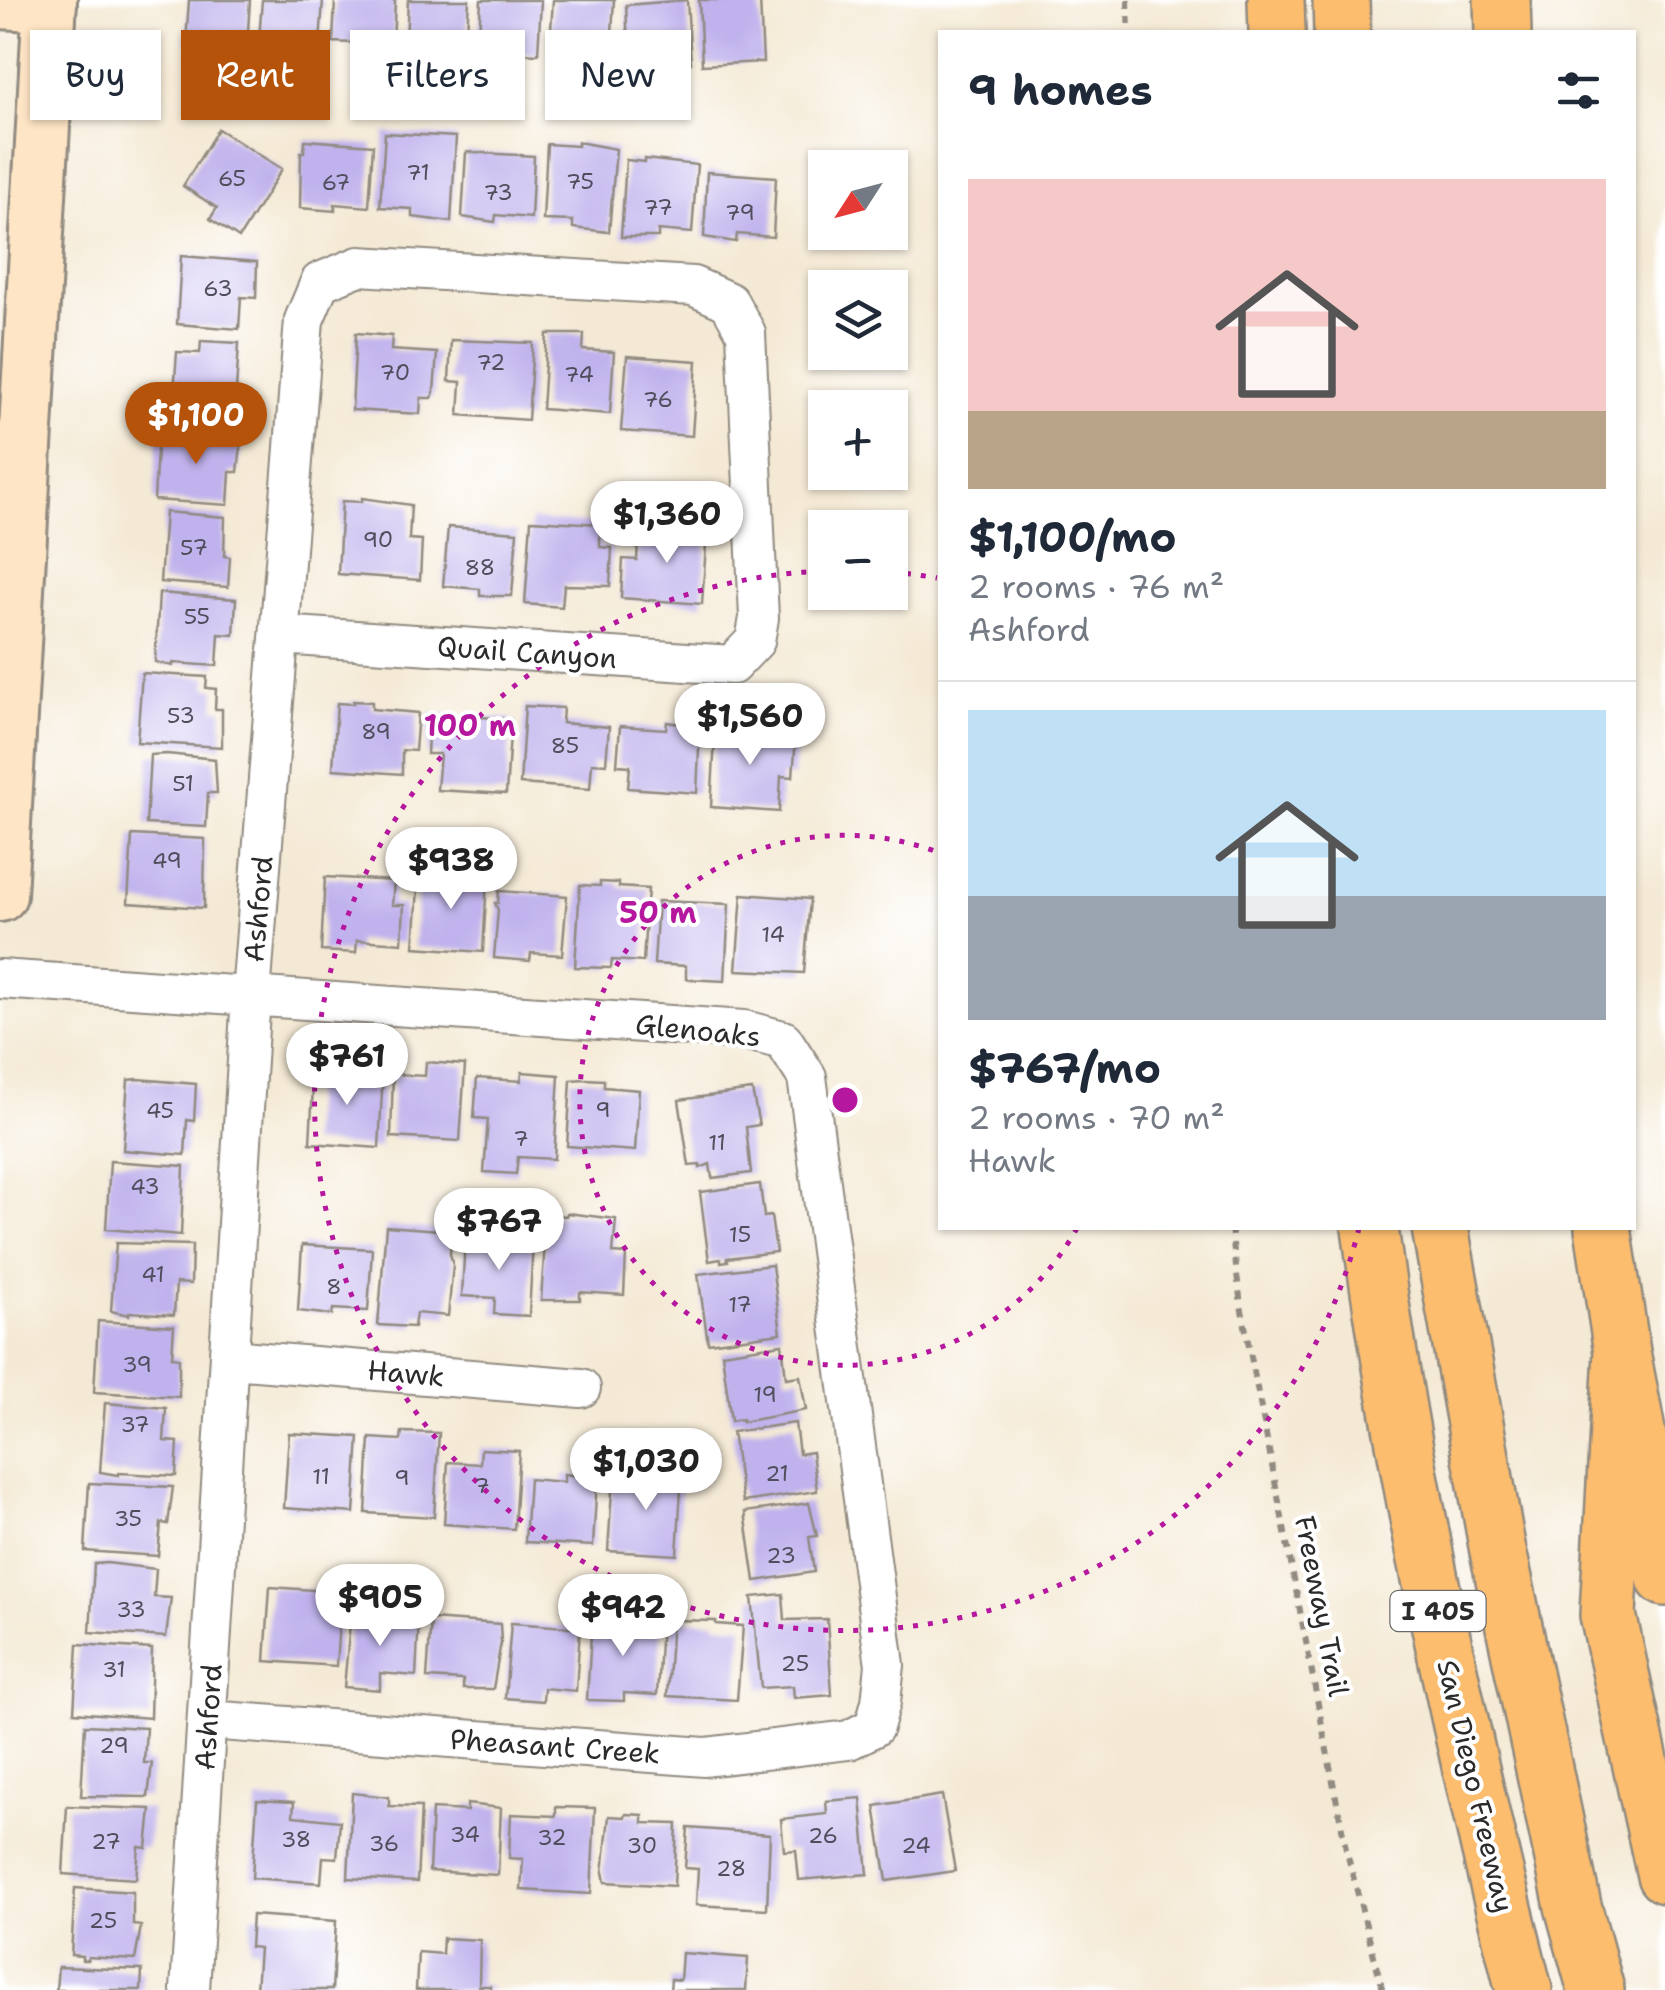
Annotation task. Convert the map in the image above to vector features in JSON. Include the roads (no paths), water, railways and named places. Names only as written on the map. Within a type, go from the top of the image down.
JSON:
[{"type":"highway","points":[[1276,0],[1276,30]]},
{"type":"highway","points":[[1341,0],[1342,30]]},
{"type":"highway","points":[[1502,0],[1503,30]]},
{"type":"highway","name":"San Diego Freeway","points":[[1370,1230],[1449,1670],[1524,1990]]},
{"type":"highway","points":[[1440,1230],[1497,1546],[1573,1906],[1596,1990]]},
{"type":"highway","points":[[1603,1230],[1665,1578]]},
{"type":"highway","points":[[1622,1352],[1608,1616],[1665,1875]]},
{"type":"street","points":[[0,895],[38,2]]},
{"type":"street","name":"Ashford","points":[[190,1990],[251,995],[304,320],[320,282],[359,266],[693,286],[729,302],[746,334]]},
{"type":"street","name":"Quail Canyon","points":[[280,635],[732,665],[755,642],[759,618],[746,334]]},
{"type":"street","name":"Glenoaks","points":[[0,978],[744,1030],[783,1040],[807,1078],[884,1665],[881,1702]]},
{"type":"street","name":"Hawk","points":[[230,1359],[581,1388]]},
{"type":"street","name":"Pheasant Creek","points":[[208,1720],[705,1757],[848,1740],[874,1726],[881,1702]]}]
